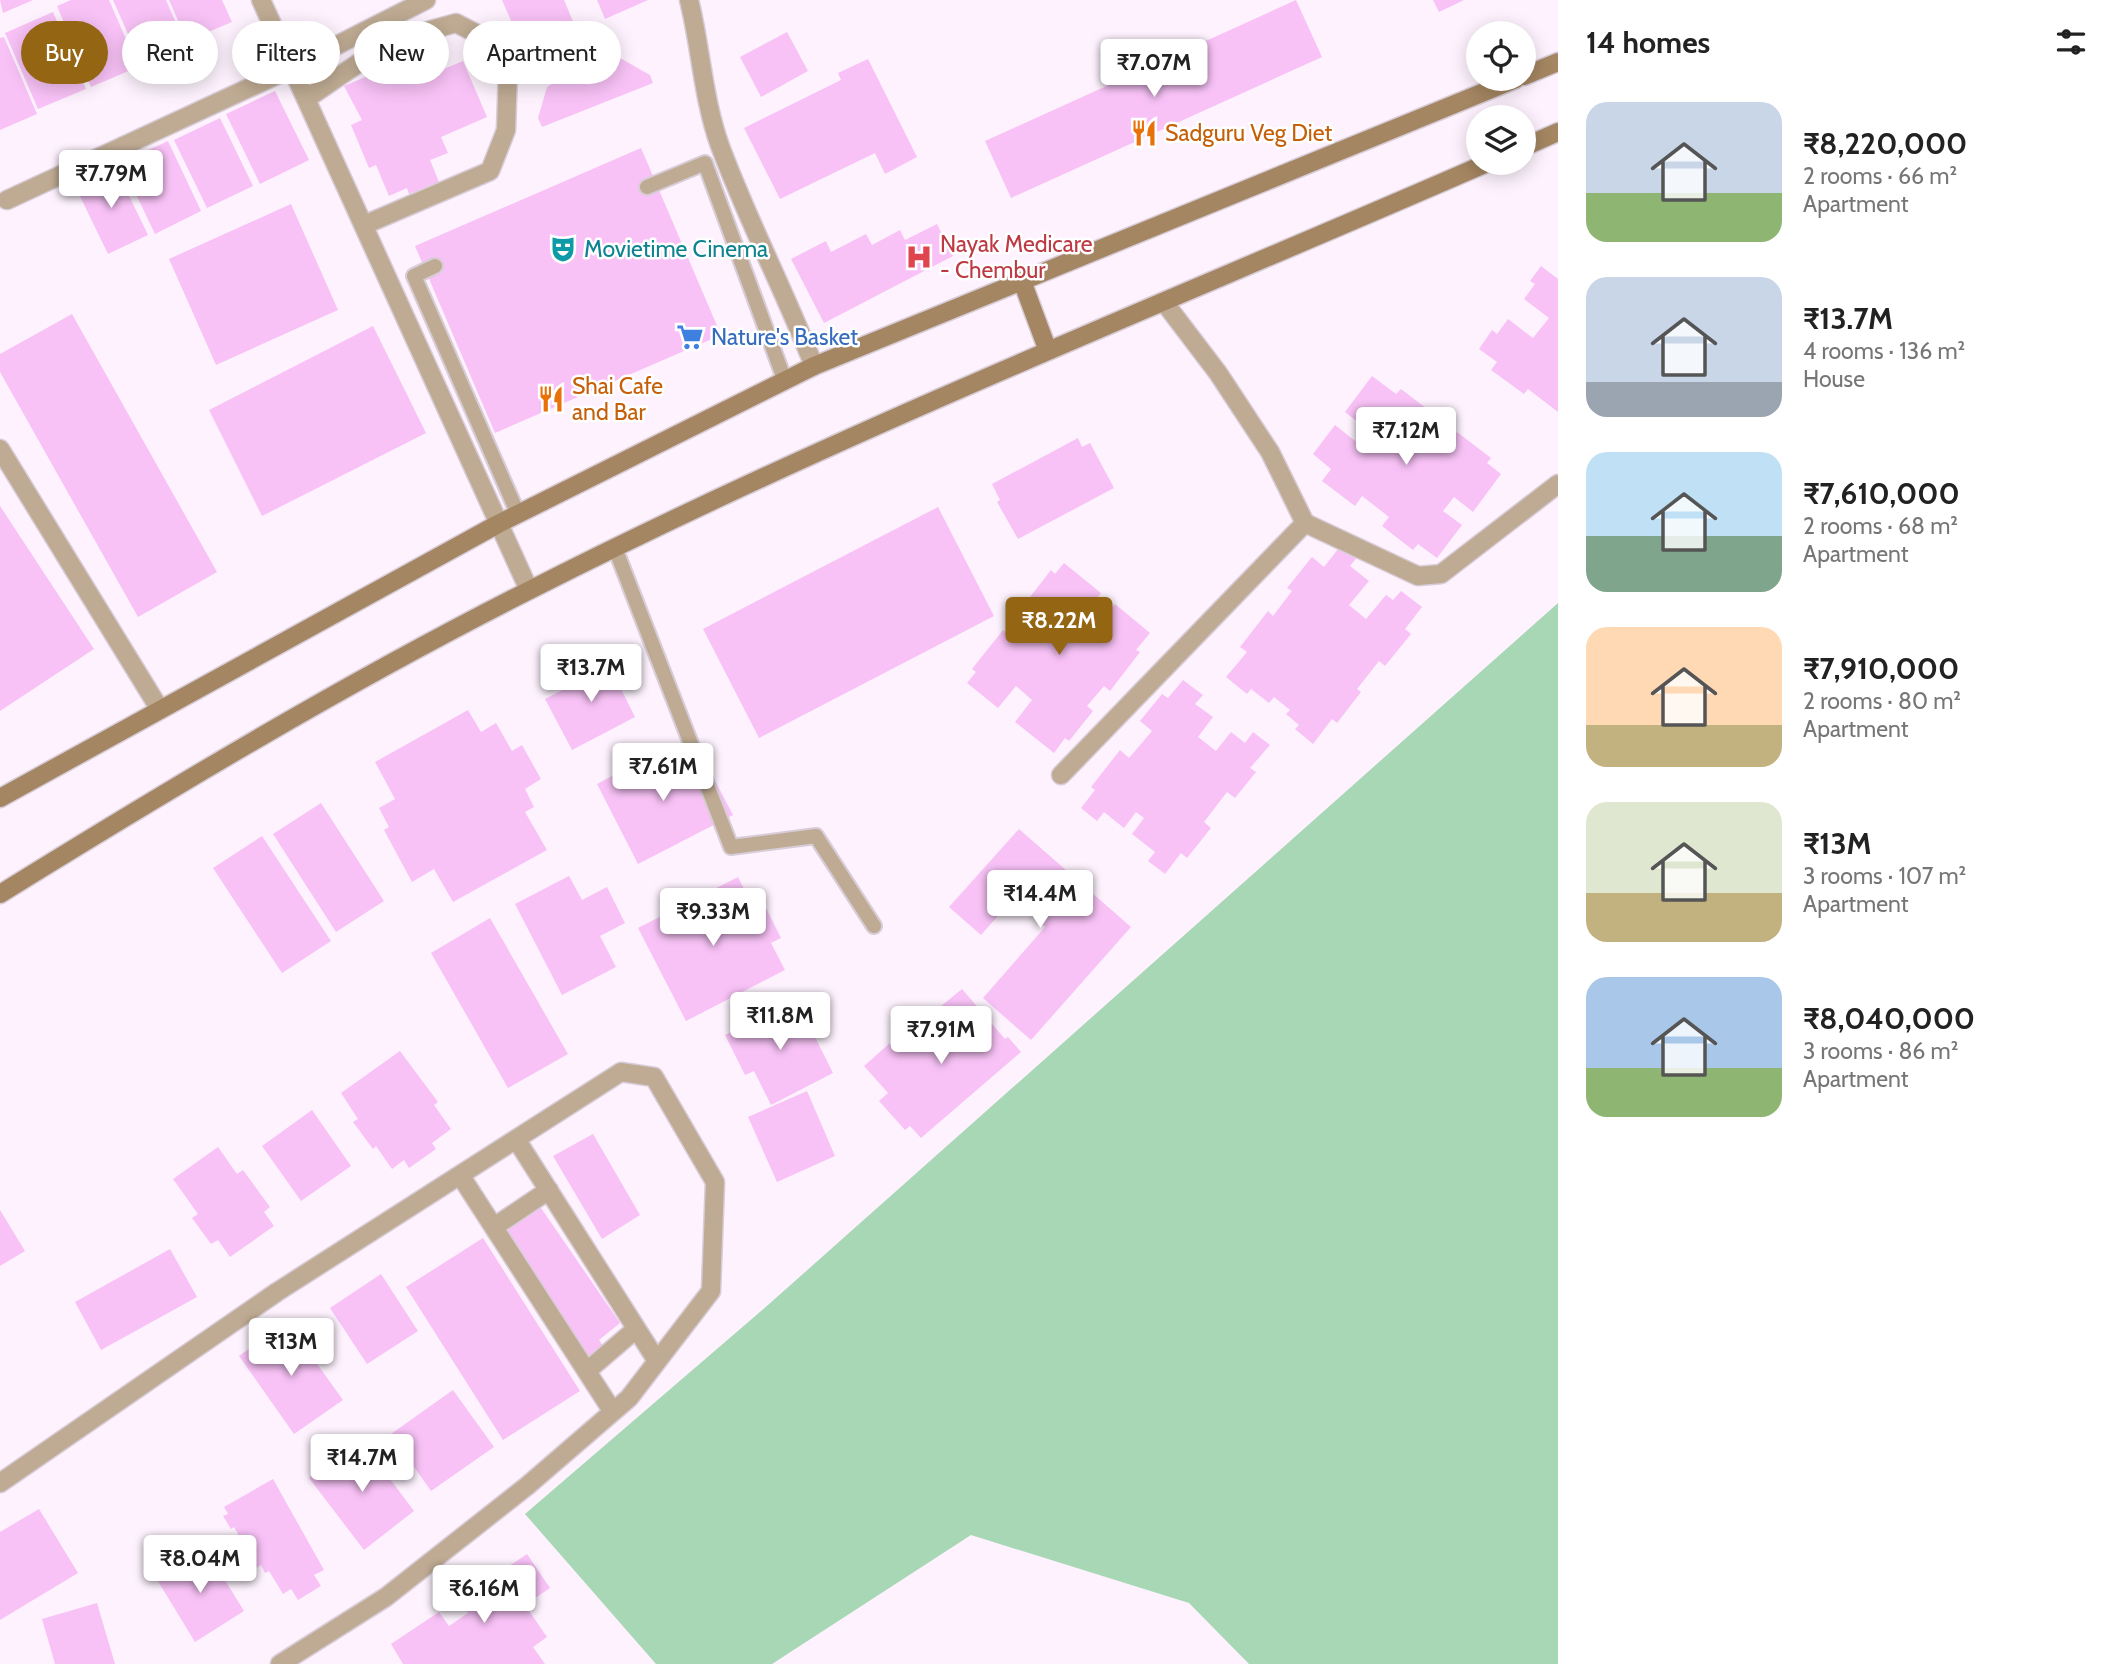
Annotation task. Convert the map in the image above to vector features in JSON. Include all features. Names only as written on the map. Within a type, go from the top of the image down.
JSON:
[{"type":"main road","points":[[1536,71],[1558,62]]},
{"type":"main road","points":[[0,798],[159,708],[498,524],[814,366],[1487,91]]},
{"type":"main road","points":[[1536,142],[1558,132]]},
{"type":"main road","points":[[0,894],[213,763],[337,691],[529,590],[843,440],[1466,172]]},
{"type":"main road","points":[[1022,281],[1048,351]]},
{"type":"street","points":[[261,0],[271,21]]},
{"type":"street","points":[[340,44],[426,0]]},
{"type":"street","points":[[690,0],[700,46],[705,88],[720,144],[814,366]]},
{"type":"street","points":[[306,99],[391,41],[456,23],[493,42],[508,71],[506,130],[490,172],[364,225]]},
{"type":"street","points":[[7,200],[257,84]]},
{"type":"street","points":[[299,84],[529,590]]},
{"type":"street","points":[[1164,302],[1217,373],[1270,452],[1305,523],[1418,576],[1441,574],[1558,484]]},
{"type":"street","points":[[0,449],[159,708]]},
{"type":"street","points":[[1061,775],[1305,523]]},
{"type":"street","points":[[0,1483],[277,1292],[621,1072],[654,1077],[715,1182],[711,1291],[629,1398],[613,1412],[527,1486],[386,1597],[280,1664]]},
{"type":"street","points":[[516,1139],[657,1362]]},
{"type":"street","points":[[460,1175],[613,1412]]},
{"type":"street","points":[[494,1227],[548,1190]]},
{"type":"street","points":[[587,1371],[636,1329]]},
{"type":"lane","points":[[646,187],[705,163],[785,381]]},
{"type":"lane","points":[[435,266],[414,276],[518,514]]},
{"type":"lane","points":[[615,548],[731,848],[816,836],[874,926]]},
{"type":"green space","points":[[1558,603],[1558,1664],[1249,1664],[1189,1603],[971,1535],[772,1664],[656,1664],[525,1514],[768,1305]]},
{"type":"building","points":[[0,0],[33,0],[3,13]]},
{"type":"building","points":[[71,0],[109,0],[122,30],[122,74],[108,80],[108,21],[63,21],[57,6]]},
{"type":"building","points":[[113,0],[166,0],[175,21],[122,21]]},
{"type":"building","points":[[169,0],[222,0],[232,22],[218,28],[218,21],[178,21]]},
{"type":"building","points":[[502,0],[564,0],[573,21],[511,21]]},
{"type":"building","points":[[597,0],[648,0],[605,19]]},
{"type":"building","points":[[1296,0],[1322,57],[1011,198],[985,141]]},
{"type":"building","points":[[1433,0],[1464,0],[1439,12]]},
{"type":"building","points":[[53,12],[57,21],[32,21]]},
{"type":"building","points":[[21,26],[21,70],[5,33]]},
{"type":"building","points":[[787,32],[808,71],[761,97],[740,57]]},
{"type":"building","points":[[4,37],[21,77],[21,84],[24,84],[37,114],[0,130],[0,38]]},
{"type":"building","points":[[621,59],[650,75],[653,83],[542,127],[538,118],[547,87],[552,84],[621,84]]},
{"type":"building","points":[[868,59],[917,157],[885,174],[875,153],[780,199],[744,128],[841,80],[838,73]]},
{"type":"building","points":[[463,61],[463,84],[473,84],[487,117],[441,137],[448,153],[430,160],[439,182],[409,194],[407,188],[389,196],[376,165],[369,168],[351,125],[362,120],[344,86],[354,82],[354,84],[449,84],[449,67]]},
{"type":"building","points":[[27,84],[84,84],[86,89],[38,109]]},
{"type":"building","points":[[275,91],[309,160],[260,184],[226,114]]},
{"type":"building","points":[[220,118],[253,186],[207,208],[174,140]]},
{"type":"building","points":[[168,141],[201,211],[155,234],[121,163]]},
{"type":"building","points":[[641,148],[721,335],[495,433],[415,246]]},
{"type":"building","points":[[115,167],[148,235],[108,254],[75,186]]},
{"type":"building","points":[[291,204],[338,310],[216,365],[169,259]]},
{"type":"building","points":[[937,224],[953,256],[824,323],[791,259],[826,241],[831,252],[866,234],[872,245],[900,230],[905,240]]},
{"type":"building","points":[[1541,266],[1558,279],[1558,412],[1528,389],[1524,394],[1491,370],[1497,362],[1479,349],[1492,330],[1497,334],[1508,319],[1533,338],[1549,318],[1524,299],[1535,284],[1530,281]]},
{"type":"building","points":[[72,314],[217,572],[138,617],[0,372],[0,354]]},
{"type":"building","points":[[373,326],[426,433],[262,516],[209,410]]},
{"type":"building","points":[[1372,376],[1396,394],[1401,389],[1435,415],[1428,425],[1450,441],[1457,432],[1491,458],[1487,463],[1501,474],[1473,512],[1454,497],[1443,511],[1462,525],[1437,558],[1418,544],[1413,550],[1382,526],[1389,517],[1362,496],[1355,506],[1322,481],[1331,469],[1313,454],[1335,425],[1359,444],[1369,431],[1345,412]]},
{"type":"building","points":[[1078,438],[1082,447],[1090,443],[1114,488],[1018,539],[997,502],[1000,500],[992,484]]},
{"type":"building","points":[[0,506],[94,649],[0,711]]},
{"type":"building","points":[[938,507],[994,616],[759,738],[703,629]]},
{"type":"building","points":[[1342,544],[1358,556],[1350,566],[1369,581],[1349,605],[1366,619],[1386,595],[1393,600],[1401,591],[1422,607],[1405,629],[1411,634],[1385,666],[1379,661],[1357,689],[1361,692],[1337,723],[1332,719],[1313,744],[1295,729],[1299,725],[1286,714],[1290,710],[1274,697],[1269,703],[1251,689],[1247,694],[1226,677],[1247,652],[1240,647],[1268,611],[1273,616],[1292,591],[1287,588],[1312,557],[1324,567]]},
{"type":"building","points":[[1064,563],[1101,593],[1085,613],[1099,624],[1115,604],[1150,633],[1136,650],[1140,652],[1110,691],[1104,686],[1087,706],[1093,711],[1069,741],[1065,738],[1054,753],[1015,722],[1032,700],[1016,686],[998,708],[967,683],[976,672],[972,669],[1003,630],[1010,636],[1030,612],[1023,606],[1051,570],[1055,574]]},
{"type":"building","points":[[603,653],[635,717],[572,750],[545,699],[586,678],[580,665]]},
{"type":"building","points":[[1183,680],[1203,695],[1195,704],[1213,717],[1198,737],[1216,751],[1231,732],[1245,743],[1253,732],[1270,745],[1250,768],[1256,772],[1235,798],[1227,792],[1204,822],[1211,828],[1187,858],[1181,853],[1165,874],[1148,861],[1155,852],[1132,834],[1144,818],[1136,812],[1124,828],[1104,812],[1097,821],[1081,808],[1095,790],[1091,787],[1120,750],[1129,758],[1152,731],[1140,721],[1162,694],[1168,698]]},
{"type":"building","points":[[468,710],[481,732],[496,723],[512,751],[522,745],[541,779],[525,789],[534,807],[525,812],[547,850],[453,902],[434,869],[412,882],[384,830],[389,827],[379,808],[395,799],[375,762]]},
{"type":"building","points":[[673,744],[691,778],[709,769],[733,815],[638,864],[597,784]]},
{"type":"building","points":[[321,803],[384,901],[336,932],[273,834]]},
{"type":"building","points":[[1019,829],[1131,927],[1031,1040],[983,998],[1045,927],[1013,899],[981,935],[949,907]]},
{"type":"building","points":[[262,836],[331,941],[282,973],[213,868]]},
{"type":"building","points":[[569,876],[582,900],[607,887],[625,923],[600,936],[616,967],[562,995],[515,904]]},
{"type":"building","points":[[738,877],[756,913],[766,908],[781,938],[771,943],[785,970],[686,1021],[638,928]]},
{"type":"building","points":[[490,918],[568,1054],[508,1088],[431,953]]},
{"type":"building","points":[[962,989],[1005,1039],[1008,1037],[1021,1052],[921,1138],[910,1126],[905,1130],[879,1101],[888,1093],[864,1066],[890,1043],[898,1053],[945,1013],[940,1007]]},
{"type":"building","points":[[796,999],[833,1073],[771,1105],[754,1071],[745,1075],[725,1035]]},
{"type":"building","points":[[400,1051],[438,1102],[434,1105],[451,1129],[432,1143],[436,1149],[409,1168],[404,1160],[392,1169],[376,1146],[373,1149],[353,1122],[358,1119],[341,1093]]},
{"type":"building","points":[[807,1091],[835,1156],[777,1182],[748,1117]]},
{"type":"building","points":[[312,1110],[351,1166],[301,1201],[262,1146]]},
{"type":"building","points":[[593,1134],[640,1215],[602,1239],[553,1156]]},
{"type":"building","points":[[218,1147],[237,1174],[243,1170],[270,1207],[264,1212],[274,1226],[230,1257],[218,1240],[211,1244],[192,1218],[198,1214],[173,1179]]},
{"type":"building","points":[[539,1205],[620,1323],[599,1340],[607,1352],[589,1366],[502,1227]]},
{"type":"building","points":[[0,1210],[25,1251],[0,1266]]},
{"type":"building","points":[[483,1238],[580,1391],[503,1440],[406,1287]]},
{"type":"building","points":[[170,1249],[197,1297],[101,1350],[75,1302]]},
{"type":"building","points":[[381,1274],[418,1331],[367,1364],[330,1308]]},
{"type":"building","points":[[287,1322],[343,1400],[294,1434],[239,1356]]},
{"type":"building","points":[[453,1390],[494,1447],[431,1491],[391,1434]]},
{"type":"building","points":[[360,1439],[414,1511],[364,1550],[309,1478]]},
{"type":"building","points":[[273,1479],[324,1570],[314,1575],[321,1586],[298,1600],[291,1589],[283,1594],[269,1571],[265,1573],[261,1565],[251,1571],[235,1543],[241,1539],[223,1516],[228,1514],[224,1507]]},
{"type":"building","points":[[39,1509],[78,1573],[0,1620],[0,1532]]},
{"type":"building","points":[[205,1548],[244,1611],[195,1642],[156,1578]]},
{"type":"building","points":[[527,1554],[550,1588],[525,1605],[547,1637],[533,1647],[545,1664],[403,1664],[391,1644],[439,1612],[449,1626],[468,1613],[459,1600]]},
{"type":"building","points":[[97,1603],[115,1664],[55,1664],[42,1619]]},
{"type":"place","name":"Sadguru Veg Diet","points":[[1144,133]]},
{"type":"place","name":"Movietime Cinema","points":[[563,249]]},
{"type":"place","name":"Nayak Medicare - Chembur","points":[[919,257]]},
{"type":"place","name":"Nature's Basket","points":[[690,337]]},
{"type":"place","name":"Shai Cafe and Bar","points":[[551,399]]}]
